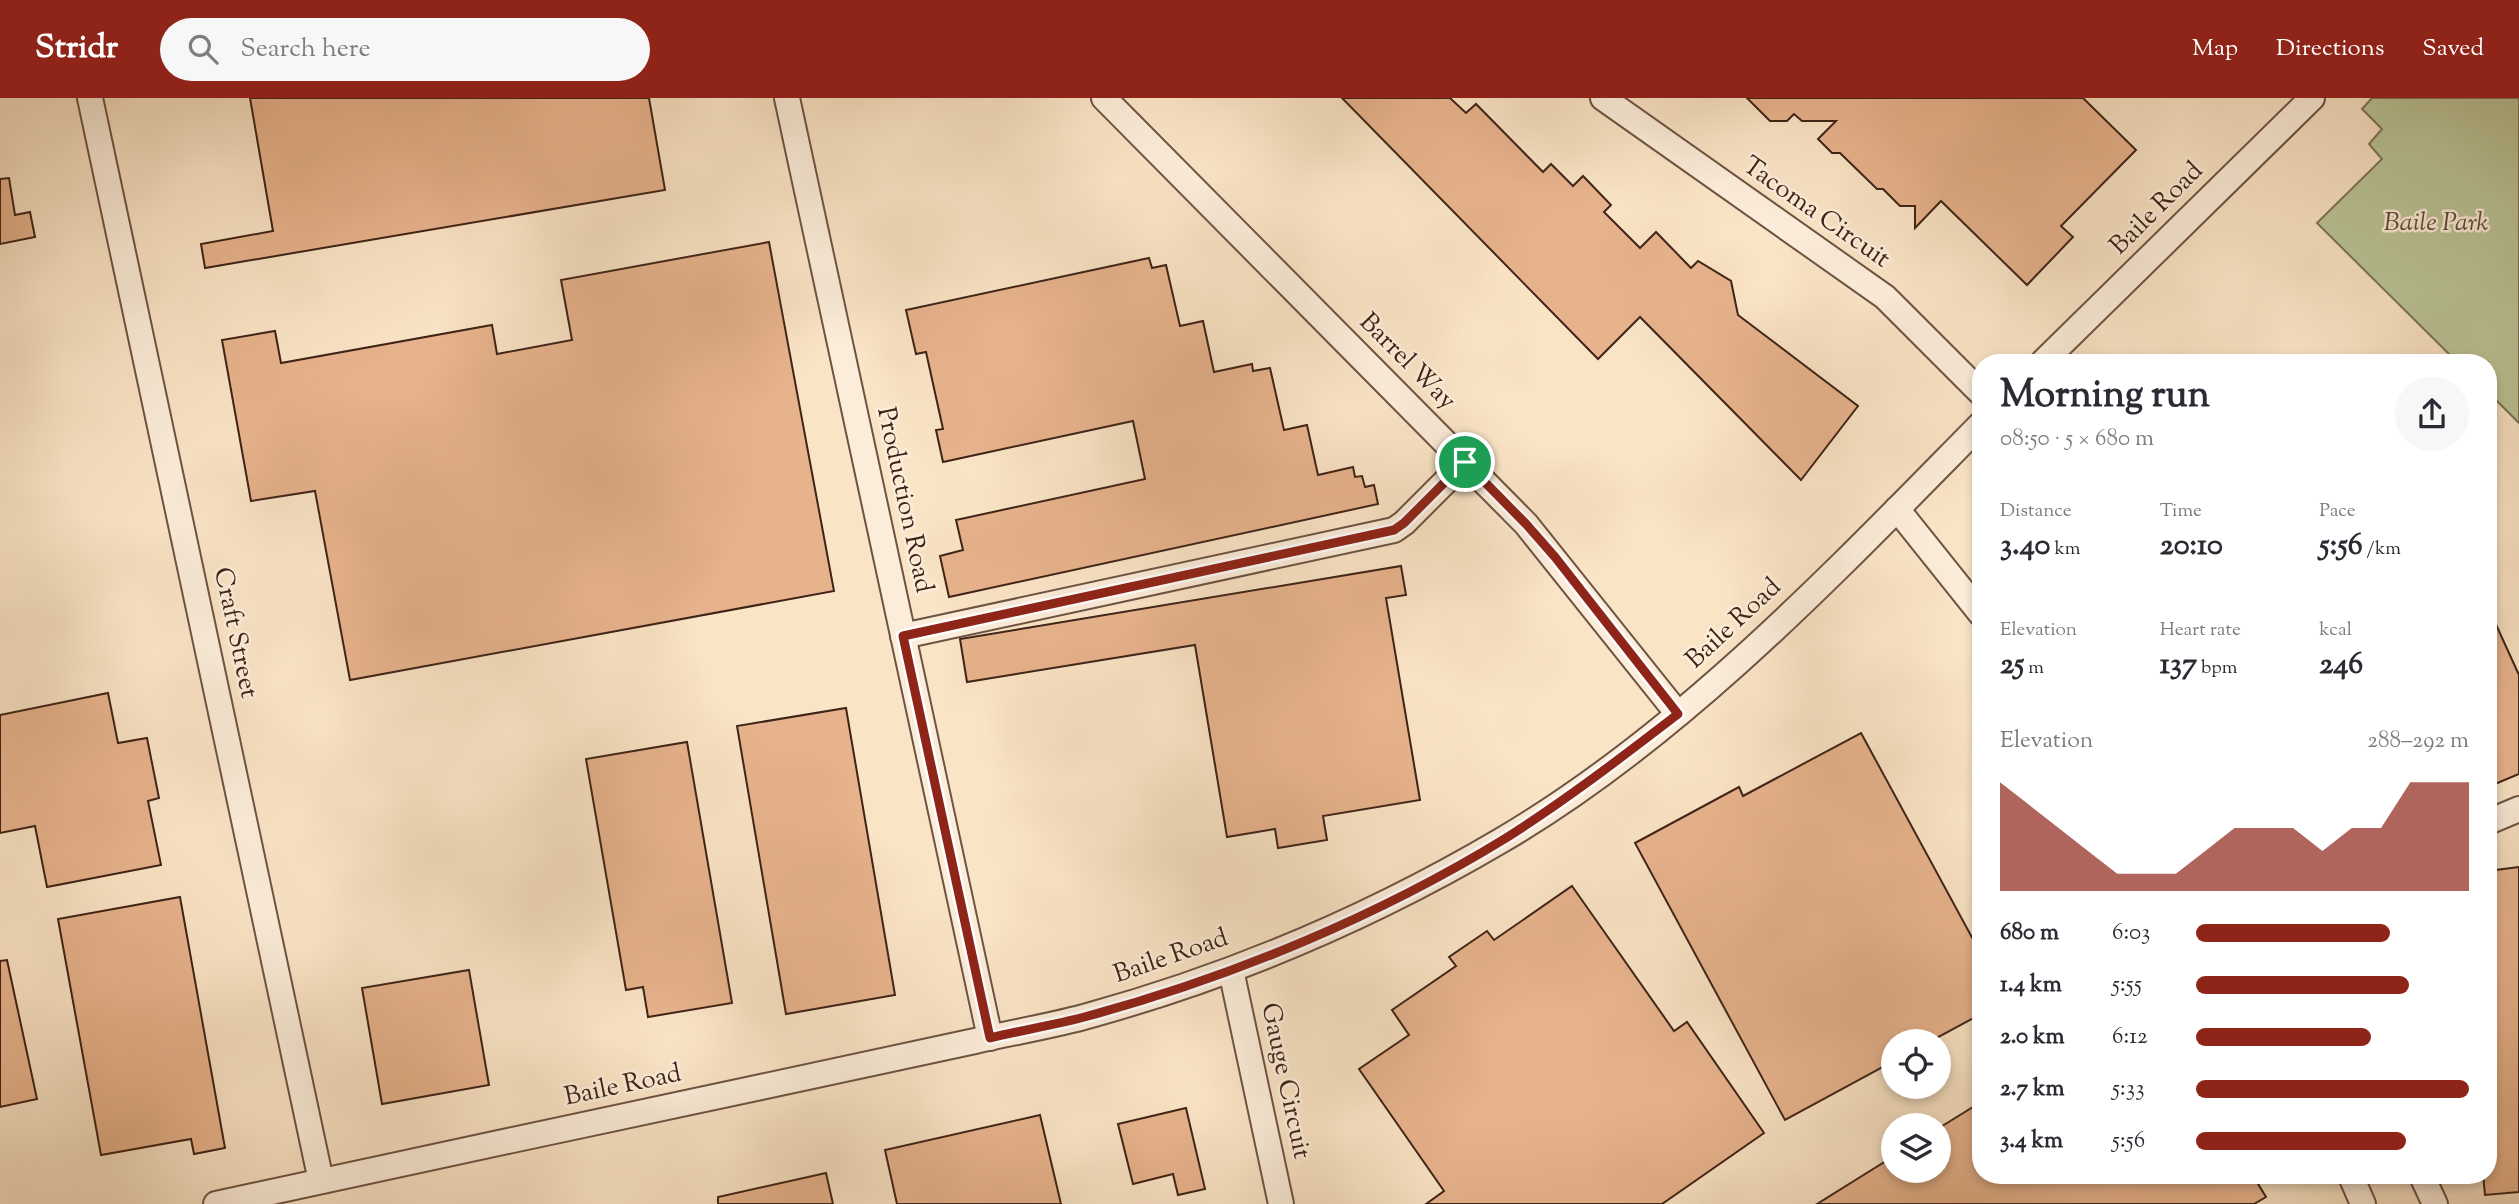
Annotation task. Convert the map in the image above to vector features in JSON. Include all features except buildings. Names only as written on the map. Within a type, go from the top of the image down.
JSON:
[{"type":"street","name":"Craft Street","points":[[90,98],[321,1181]]},
{"type":"street","name":"Production Road","points":[[787,98],[990,1038]]},
{"type":"street","name":"Barrel Way","points":[[1104,98],[1526,524],[1678,714]]},
{"type":"street","name":"Tacoma Circuit","points":[[1603,98],[1885,297],[1972,384]]},
{"type":"street","name":"Baile Road","points":[[2051,354],[2312,98]]},
{"type":"street","name":"Baile Road","points":[[216,1204],[1086,1017],[1231,970],[1358,916],[1505,838],[1591,781],[1678,714],[1739,662],[1972,433]]},
{"type":"street","points":[[903,636],[1394,530],[1465,462]]},
{"type":"street","points":[[1897,509],[1972,603]]},
{"type":"street","points":[[2497,818],[2519,809]]},
{"type":"street","name":"Gauge Circuit","points":[[1231,970],[1281,1204]]},
{"type":"street","points":[[2354,1184],[2362,1204]]},
{"type":"street","points":[[2426,1184],[2435,1204]]},
{"type":"green space","name":"Baile Park","points":[[2372,98],[2519,98],[2519,423],[2497,401],[2497,354],[2449,354],[2317,223],[2382,159],[2369,144],[2382,129],[2362,109]]},
{"type":"route","points":[[1465,462],[1555,557],[1678,714],[1591,781],[1505,838],[1414,888],[1325,932],[1231,970],[1147,999],[1086,1017],[990,1038],[903,636],[1394,530],[1465,462]]}]
